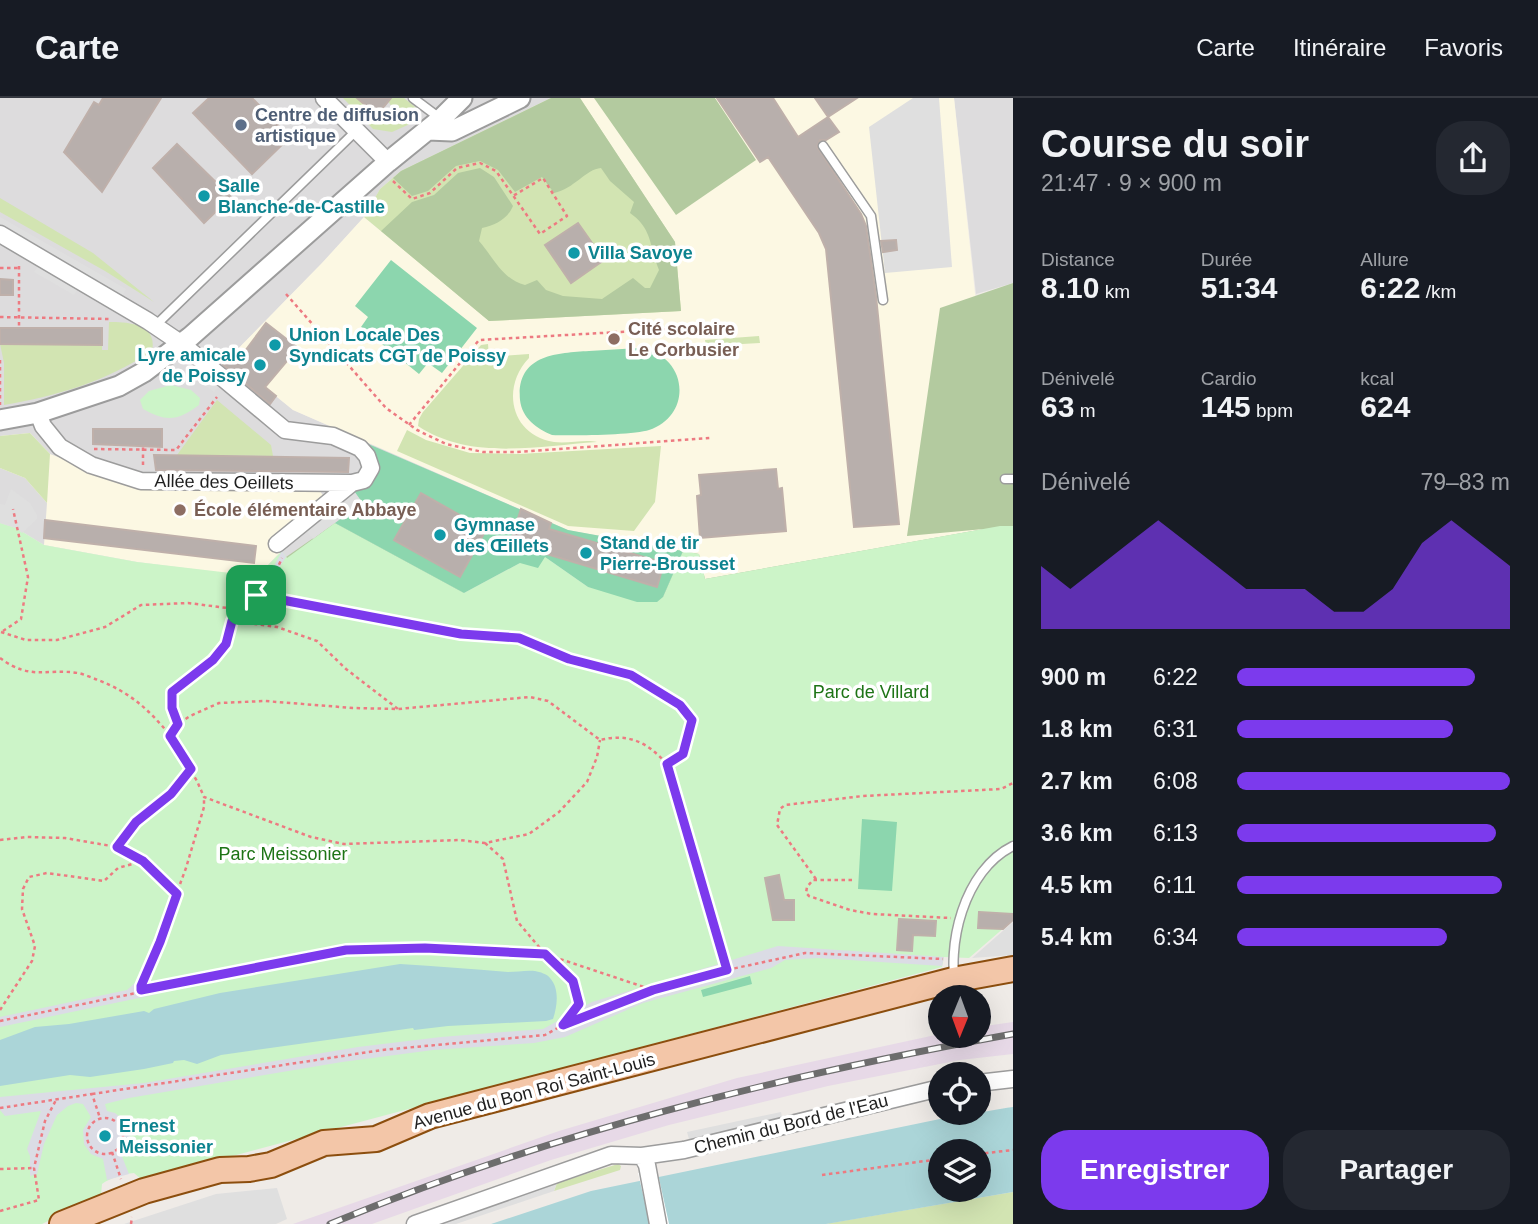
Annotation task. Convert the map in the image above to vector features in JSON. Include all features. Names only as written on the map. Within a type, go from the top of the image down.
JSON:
[{"type":"main road","name":"Avenue du Bon Roi Saint-Louis","points":[[954,985],[1013,970]]},
{"type":"main road","name":"Avenue du Bon Roi Saint-Louis","points":[[982,985],[1013,984]]},
{"type":"main road","name":"Avenue du Bon Roi Saint-Louis","points":[[62,1224],[144,1191],[208,1173],[260,1168],[324,1143],[376,1139],[430,1116],[928,992]]},
{"type":"main road","name":"Avenue du Bon Roi Saint-Louis","points":[[104,1224],[218,1185],[279,1177],[318,1158],[380,1151],[458,1118],[782,1035],[928,992]]},
{"type":"street","points":[[324,98],[389,171]]},
{"type":"street","points":[[0,420],[38,413],[118,386],[144,372],[182,344],[389,171],[462,98]]},
{"type":"street","points":[[435,125],[452,131],[513,99]]},
{"type":"street","points":[[0,234],[182,344],[285,430],[333,436],[360,448],[367,456],[371,468],[364,480],[352,483],[281,549]]},
{"type":"street","name":"Allée des Oeillets","points":[[38,413],[43,426],[60,447],[91,465],[141,481],[352,483]]},
{"type":"street","points":[[991,1082],[1013,1079]]},
{"type":"street","name":"Chemin du Bord de l'Eau","points":[[415,1224],[611,1156],[644,1160],[928,1091]]},
{"type":"street","points":[[644,1160],[658,1224]]},
{"type":"lane","points":[[413,98],[435,125]]},
{"type":"lane","points":[[155,326],[356,131]]},
{"type":"lane","points":[[823,146],[872,216],[883,300]]},
{"type":"lane","points":[[950,985],[961,919],[968,895],[979,875],[992,860],[1013,846]]},
{"type":"path","points":[[389,171],[412,199],[430,193],[457,168],[480,163],[496,172],[513,196],[540,234],[567,216],[543,178],[513,196]]},
{"type":"path","points":[[0,268],[19,267],[19,326]]},
{"type":"path","points":[[286,294],[386,408],[409,425],[446,444],[483,452],[517,452],[710,438]]},
{"type":"path","points":[[0,317],[110,319]]},
{"type":"path","points":[[53,318],[53,326]]},
{"type":"path","points":[[84,318],[84,326]]},
{"type":"path","points":[[409,425],[479,340],[707,327]]},
{"type":"path","points":[[0,360],[0,412]]},
{"type":"path","points":[[85,449],[176,450],[217,397]]},
{"type":"path","points":[[143,448],[143,476]]},
{"type":"path","points":[[1,633],[21,619],[28,577],[13,509]]},
{"type":"path","points":[[178,724],[172,708],[172,692],[213,660],[226,644],[232,621],[277,569],[281,549]]},
{"type":"path","points":[[256,595],[461,634],[519,638],[569,659],[631,675],[680,705],[692,720],[683,754],[667,764]]},
{"type":"path","points":[[1,633],[26,640],[57,640],[106,627],[141,605],[188,603],[243,610]]},
{"type":"path","points":[[232,621],[277,627],[317,641],[336,660],[398,709]]},
{"type":"path","points":[[0,658],[11,666],[35,674],[79,673],[121,689],[149,710],[170,736],[191,769],[204,797],[204,807],[177,894],[141,990]]},
{"type":"path","points":[[170,736],[178,724],[219,703],[265,701],[398,709],[530,697],[548,701],[600,740],[615,737],[635,740],[652,749],[667,764],[727,970]]},
{"type":"path","points":[[204,797],[311,837],[344,844],[460,840],[485,843],[529,834],[559,812],[587,782],[597,757],[600,740]]},
{"type":"path","points":[[117,847],[136,822],[171,794],[191,769]]},
{"type":"path","points":[[816,879],[777,825],[780,809],[785,805],[863,796],[1001,789],[1013,783]]},
{"type":"path","points":[[0,840],[27,837],[65,838],[117,847],[143,861],[177,894]]},
{"type":"path","points":[[485,843],[503,859],[517,921],[573,981],[579,1004],[563,1025]]},
{"type":"path","points":[[0,1010],[32,961],[35,946],[22,909],[23,889],[29,877],[47,873],[104,881],[118,868],[143,861]]},
{"type":"path","points":[[852,880],[816,879],[807,887],[806,893],[849,910],[872,914],[961,919]]},
{"type":"path","points":[[0,1021],[346,950],[425,948],[545,954],[653,990]]},
{"type":"path","points":[[0,1108],[382,1049],[545,1035],[563,1025],[653,990],[805,953],[946,985]]},
{"type":"path","points":[[93,1094],[100,1118]]},
{"type":"path","points":[[0,1211],[39,1200],[34,1168],[45,1121],[57,1100]]},
{"type":"path","points":[[100,1118],[112,1119],[121,1127],[121,1144],[107,1154],[95,1151],[88,1142],[91,1125],[100,1118]]},
{"type":"path","points":[[991,1153],[1013,1150]]},
{"type":"path","points":[[113,1152],[119,1176]]},
{"type":"path","points":[[822,1175],[928,1161]]},
{"type":"path","points":[[0,1169],[34,1168]]},
{"type":"path","points":[[131,1224],[132,1217]]},
{"type":"shaded area","points":[[0,98],[551,98],[401,171],[380,189],[364,217],[323,262],[229,358],[293,410],[568,530],[683,551],[335,523],[287,558],[281,551],[258,577],[137,562],[44,545],[16,528],[0,523]]},
{"type":"shaded area","name":"Cité scolaire Le Corbusier","points":[[580,98],[954,98],[1000,526],[705,579],[698,554],[568,530],[293,410],[229,358],[364,217],[489,321],[675,242]]},
{"type":"shaded area","points":[[913,98],[939,98],[952,267],[885,273],[869,127]]},
{"type":"shaded area","points":[[954,98],[1013,98],[1013,283],[976,294]]},
{"type":"shaded area","points":[[0,217],[126,289],[121,298],[0,229]]},
{"type":"shaded area","points":[[40,264],[79,287],[74,295],[34,272]]},
{"type":"shaded area","points":[[204,370],[221,383],[214,392],[197,379]]},
{"type":"shaded area","name":"École élémentaire Abbaye","points":[[30,433],[50,454],[141,488],[170,491],[320,491],[326,500],[274,539],[282,550],[257,577],[137,562],[44,545],[47,503],[25,478],[0,468],[0,436]]},
{"type":"shaded area","points":[[11,489],[30,503],[37,515],[37,519],[22,533],[0,523],[0,504],[5,505]]},
{"type":"shaded area","points":[[354,491],[362,502],[313,539],[305,529]]},
{"type":"shaded area","points":[[282,551],[286,557],[263,593],[267,594],[264,600],[250,596],[271,572]]},
{"type":"shaded area","points":[[172,898],[179,898],[164,942],[148,974],[150,980],[155,982],[158,994],[0,1027],[0,1017],[127,990],[136,982],[156,943]]},
{"type":"shaded area","points":[[1013,922],[1013,955],[972,958]]},
{"type":"shaded area","points":[[778,946],[944,957],[942,966],[818,958],[785,960],[771,968],[643,1003],[565,1037],[534,1043],[433,1050],[342,1062],[105,1104],[107,1111],[115,1113],[127,1123],[130,1137],[121,1154],[129,1174],[107,1180],[103,1159],[91,1154],[84,1144],[83,1130],[91,1117],[83,1104],[68,1106],[57,1115],[44,1144],[37,1174],[30,1176],[30,1156],[27,1149],[41,1111],[5,1116],[0,1110],[0,1097],[144,1083],[358,1047],[543,1029],[592,1002]]},
{"type":"shaded area","points":[[1013,1022],[1013,1054],[928,1062],[928,1066],[828,1086],[669,1125],[551,1160],[372,1224],[293,1224],[559,1131],[737,1078],[928,1037],[928,1048],[991,1048],[991,1025]]},
{"type":"shaded area","points":[[781,1112],[783,1123],[690,1143],[687,1132]]},
{"type":"shaded area","points":[[590,1168],[591,1172],[557,1183],[554,1191],[456,1224],[434,1222]]},
{"type":"shaded area","points":[[277,1188],[287,1219],[276,1224],[124,1224],[216,1194]]},
{"type":"green space","points":[[343,98],[363,98],[386,115],[392,107],[386,98],[404,98],[419,110],[419,120],[392,132],[373,129]]},
{"type":"green space","points":[[551,98],[580,98],[675,242],[681,311],[489,321],[364,217],[380,189],[401,171]]},
{"type":"green space","points":[[551,98],[580,98],[675,242],[681,311],[489,321],[381,231],[412,202],[434,195],[458,173],[480,168],[494,177],[513,206],[500,221],[482,228],[479,241],[510,278],[525,285],[537,280],[546,290],[563,296],[602,299],[633,278],[645,288],[650,288],[659,270],[647,232],[630,213],[634,202],[610,181],[601,168],[590,172],[568,188],[554,193],[542,177],[515,192],[498,170],[480,161],[456,166],[428,191],[412,196],[393,178],[401,171]]},
{"type":"green space","points":[[594,98],[715,98],[756,160],[676,215]]},
{"type":"green space","points":[[0,198],[93,253],[154,302],[0,212]]},
{"type":"green space","points":[[391,260],[477,328],[442,373],[428,363],[419,374],[361,327],[368,317],[355,306]]},
{"type":"green space","points":[[1013,283],[1013,623],[300,592],[286,557],[335,523],[464,593],[663,597],[683,551],[699,554],[705,579],[984,529],[907,536],[940,308]]},
{"type":"green space","points":[[109,322],[132,324],[146,330],[153,342],[152,351],[117,371],[81,386],[4,405],[4,363],[0,344],[102,345],[102,350],[108,350]]},
{"type":"green space","points":[[759,336],[760,343],[706,346],[705,340]]},
{"type":"green space","points":[[488,344],[489,357],[529,354],[515,382],[513,395],[519,420],[528,430],[539,438],[554,442],[597,442],[505,449],[482,447],[438,437],[418,426],[423,412],[481,345]]},
{"type":"green space","points":[[639,348],[668,361],[676,373],[679,399],[664,422],[649,430],[630,433],[552,435],[536,426],[524,412],[520,400],[520,385],[531,365],[541,359],[564,353]]},
{"type":"green space","points":[[171,385],[191,390],[200,398],[199,405],[172,418],[143,409],[140,400],[149,391]]},
{"type":"green space","points":[[217,400],[271,445],[273,456],[177,455]]},
{"type":"green space","points":[[407,430],[426,440],[470,453],[519,454],[661,446],[655,502],[634,531],[568,526],[397,451]]},
{"type":"green space","points":[[30,433],[50,454],[47,503],[25,478],[0,468],[0,436]]},
{"type":"green space","points":[[366,443],[568,530],[683,551],[663,597],[657,602],[637,602],[588,587],[545,557],[538,568],[520,563],[464,593],[335,523],[362,503],[354,491],[373,453]]},
{"type":"green space","name":"Parc Meissonier","points":[[0,523],[16,528],[44,545],[137,562],[257,576],[282,551],[287,558],[335,523],[464,593],[520,563],[545,557],[588,587],[663,597],[683,551],[699,554],[705,579],[1000,526],[1013,526],[1013,920],[969,958],[944,957],[942,967],[142,1180],[134,1173],[121,1175],[102,1184],[101,1195],[42,1224],[0,1224]]},
{"type":"green space","points":[[862,819],[897,822],[892,891],[858,889]]},
{"type":"green space","points":[[750,976],[752,984],[703,997],[701,990]]},
{"type":"green space","points":[[618,1164],[621,1166],[620,1170],[554,1191],[557,1183]]},
{"type":"green space","points":[[1013,1192],[1013,1224],[826,1224],[954,1202],[991,1202],[991,1196]]},
{"type":"water","points":[[400,964],[541,973],[549,977],[555,987],[553,1019],[413,1028],[221,1055],[197,1064],[184,1060],[174,1061],[144,1069],[90,1077],[70,1075],[0,1086],[0,1040],[35,1027],[144,1011],[149,1013],[154,1009],[220,993]]},
{"type":"water","points":[[1013,1107],[1013,1192],[991,1196],[991,1139],[928,1139],[928,1202],[955,1202],[826,1224],[491,1224],[591,1191],[928,1121],[928,1125],[991,1125],[991,1111]]},
{"type":"pier","points":[[657,1169],[669,1224],[650,1224],[638,1173]]},
{"type":"building","points":[[103,98],[161,98],[102,192],[64,152],[94,102],[99,105]]},
{"type":"building","name":"Centre de diffusion artistique","points":[[209,98],[252,98],[290,137],[252,174],[193,113]]},
{"type":"building","points":[[357,98],[391,98],[377,115]]},
{"type":"building","points":[[717,98],[773,98],[798,137],[828,117],[839,132],[826,140],[820,140],[817,147],[866,226],[876,296],[899,524],[854,527],[826,249],[819,233],[768,157],[760,162]]},
{"type":"building","points":[[815,98],[857,98],[828,117]]},
{"type":"building","points":[[177,144],[231,197],[204,223],[153,168]]},
{"type":"building","name":"Villa Savoye","points":[[578,223],[604,260],[571,283],[545,245]]},
{"type":"building","points":[[896,240],[897,250],[883,252],[881,241]]},
{"type":"building","points":[[0,279],[13,280],[13,295],[0,295]]},
{"type":"building","points":[[266,323],[298,348],[265,387],[276,396],[270,404],[223,365],[229,358],[236,363]]},
{"type":"building","points":[[0,328],[102,328],[102,345],[0,344]]},
{"type":"building","points":[[93,429],[162,429],[162,447],[93,444]]},
{"type":"building","points":[[154,455],[349,458],[348,472],[156,470]]},
{"type":"building","points":[[776,469],[778,489],[782,488],[786,531],[700,538],[697,496],[701,495],[699,475]]},
{"type":"building","name":"Gymnase des Œillets","points":[[421,493],[486,530],[460,577],[394,540]]},
{"type":"building","name":"Stand de tir Pierre-Brousset","points":[[521,509],[551,523],[549,529],[664,563],[657,587],[510,543]]},
{"type":"building","points":[[45,520],[256,546],[254,563],[44,538]]},
{"type":"building","points":[[779,875],[784,900],[794,900],[794,920],[773,920],[765,878]]},
{"type":"building","points":[[979,912],[1013,914],[1013,920],[1003,929],[978,928]]},
{"type":"building","points":[[899,919],[936,921],[935,936],[913,935],[912,951],[897,950]]},
{"type":"railway","points":[[330,1224],[496,1162],[666,1111],[839,1069],[1013,1034]]},
{"type":"place","name":"Centre de diffusion artistique","points":[[241,125]]},
{"type":"place","name":"Salle Blanche-de-Castille","points":[[204,196]]},
{"type":"place","name":"Villa Savoye","points":[[574,253]]},
{"type":"place","name":"Cité scolaire Le Corbusier","points":[[614,339]]},
{"type":"place","name":"Union Locale Des Syndicats CGT de Poissy","points":[[275,345]]},
{"type":"place","name":"Lyre amicale de Poissy","points":[[260,365]]},
{"type":"place","name":"École élémentaire Abbaye","points":[[180,510]]},
{"type":"place","name":"Gymnase des Œillets","points":[[440,535]]},
{"type":"place","name":"Stand de tir Pierre-Brousset","points":[[586,553]]},
{"type":"place","name":"Ernest Meissonier","points":[[105,1136]]},
{"type":"route","points":[[256,595],[461,634],[519,638],[569,659],[631,675],[680,705],[692,720],[683,754],[667,764],[727,970],[653,990],[563,1025],[579,1004],[573,981],[545,954],[425,948],[346,950],[141,990],[177,894],[143,861],[117,847],[136,822],[171,794],[191,769],[170,736],[178,724],[172,708],[172,692],[213,660],[226,644],[232,621],[256,595]]},
{"type":"park label","name":"Parc de Villard","points":[[871,692]]}]
